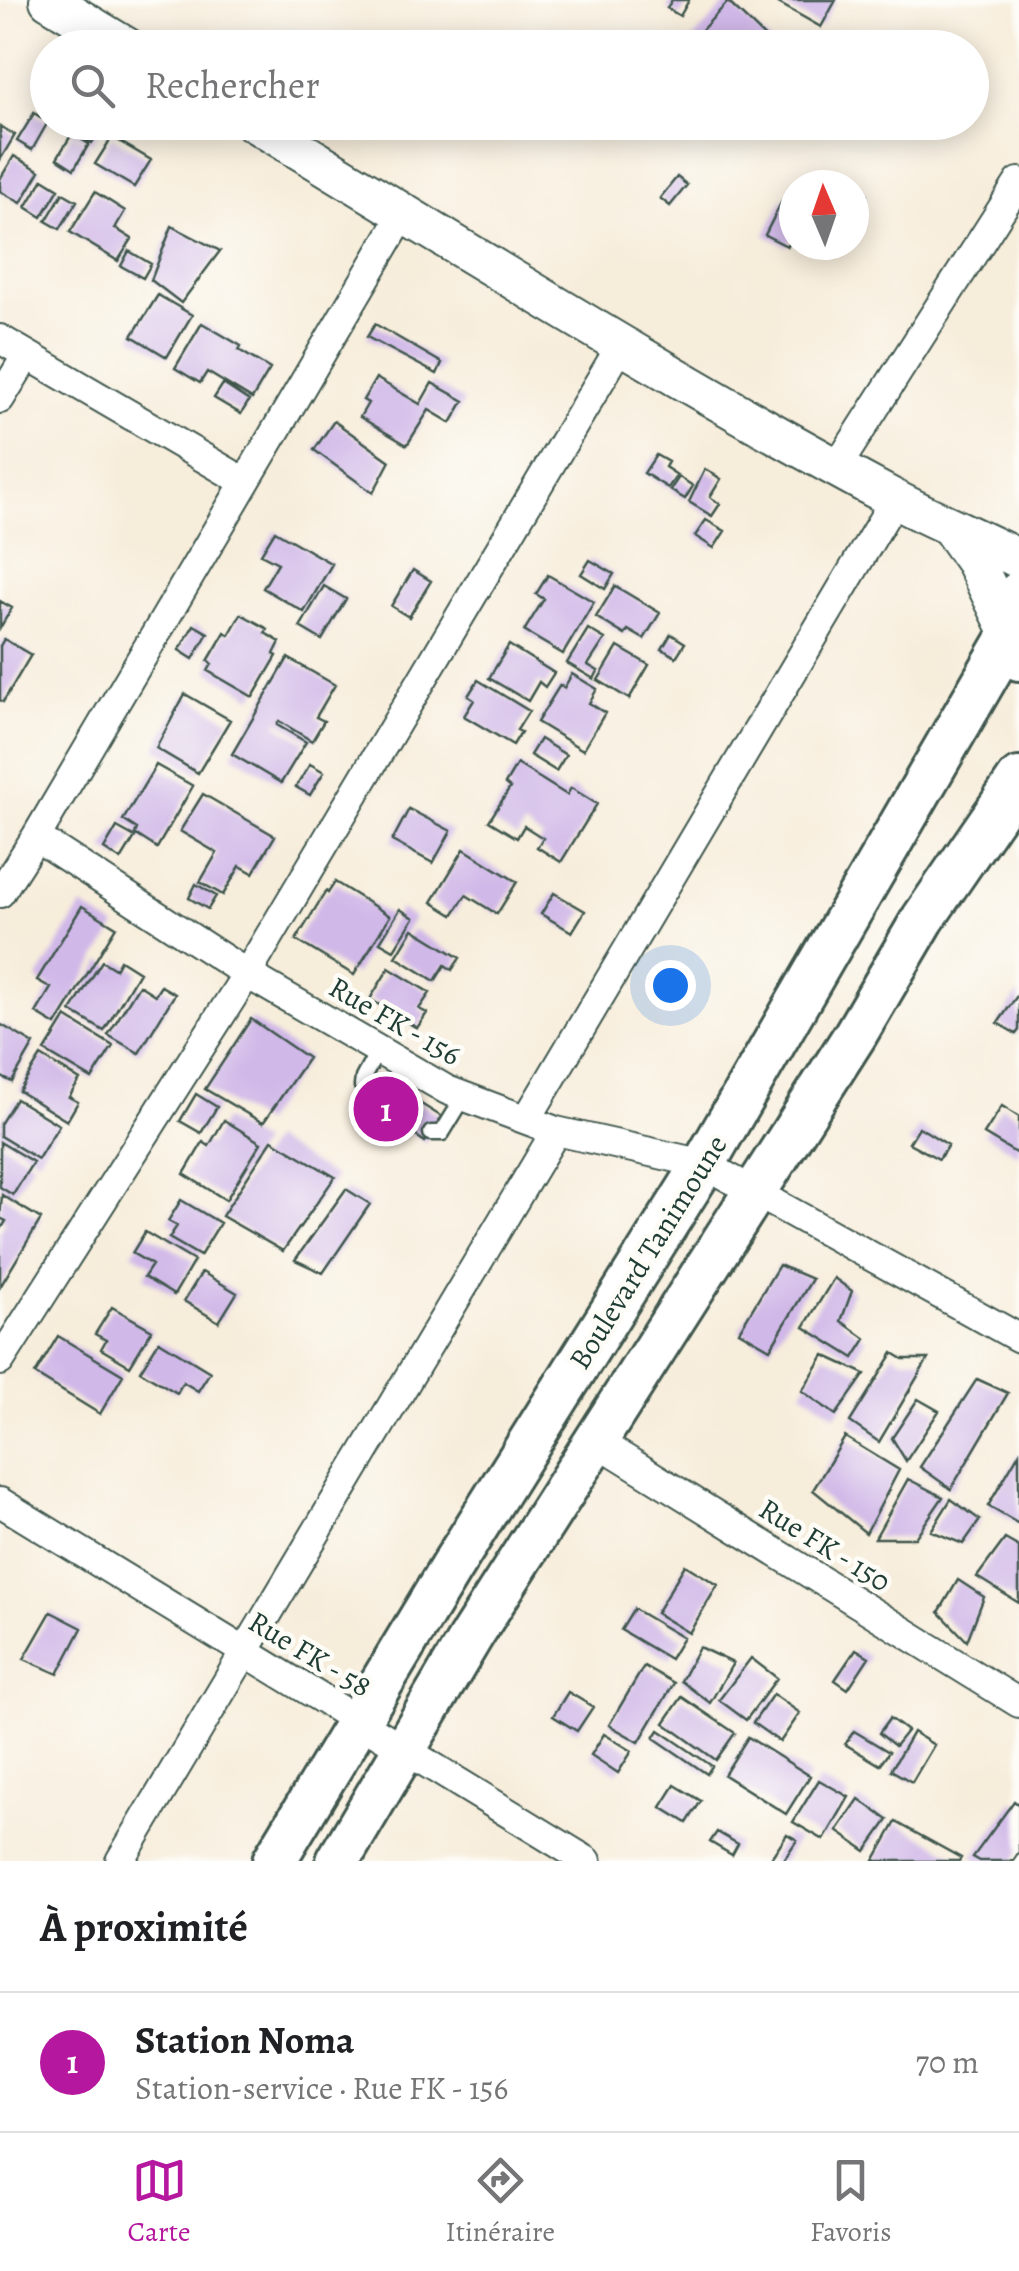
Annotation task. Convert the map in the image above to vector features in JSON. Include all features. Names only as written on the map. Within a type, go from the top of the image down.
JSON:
[{"type":"main road","name":"Boulevard Tanimoune","points":[[274,1861],[452,1566],[704,1164],[1014,630]]},
{"type":"main road","name":"Boulevard Tanimoune","points":[[338,1861],[472,1635],[855,1035],[923,920],[1019,779]]},
{"type":"street","points":[[50,0],[99,30]]},
{"type":"street","points":[[283,140],[622,344],[895,500],[1019,558]]},
{"type":"street","points":[[837,467],[1019,182]]},
{"type":"street","points":[[0,893],[404,213]]},
{"type":"street","points":[[0,339],[245,482]]},
{"type":"street","points":[[0,1360],[247,974],[622,344]]},
{"type":"street","points":[[0,399],[27,355]]},
{"type":"street","points":[[527,1119],[895,500]]},
{"type":"street","points":[[952,528],[1014,630]]},
{"type":"street","name":"Rue FK - 156","points":[[36,838],[247,974],[464,1097],[556,1131],[704,1164],[1019,1338]]},
{"type":"street","points":[[120,1861],[556,1131]]},
{"type":"street","name":"Rue FK - 150","points":[[596,1441],[1019,1704]]},
{"type":"street","name":"Rue FK - 58","points":[[0,1502],[586,1861]]},
{"type":"lane","points":[[368,1093],[362,1086],[363,1078],[378,1050]]},
{"type":"lane","points":[[431,1132],[438,1136],[442,1133],[464,1097]]},
{"type":"building","points":[[672,0],[689,0],[680,16],[667,8]]},
{"type":"building","points":[[773,0],[836,0],[821,27]]},
{"type":"building","points":[[728,2],[757,30],[702,30]]},
{"type":"building","points":[[30,120],[30,140],[38,140],[32,150],[17,141]]},
{"type":"building","points":[[0,126],[15,135],[0,160]]},
{"type":"building","points":[[68,140],[89,144],[74,169],[57,158]]},
{"type":"building","points":[[110,140],[117,140],[151,160],[134,187],[95,164]]},
{"type":"building","points":[[14,156],[40,171],[21,203],[0,191],[0,179]]},
{"type":"building","points":[[677,177],[687,185],[670,206],[660,198]]},
{"type":"building","points":[[43,179],[59,189],[42,217],[26,207]]},
{"type":"building","points":[[95,192],[125,211],[115,228],[132,239],[118,261],[70,232]]},
{"type":"building","points":[[63,193],[77,201],[60,229],[46,221]]},
{"type":"building","points":[[779,207],[779,242],[765,235]]},
{"type":"building","points":[[172,226],[220,251],[181,303],[151,280]]},
{"type":"building","points":[[129,251],[151,264],[143,278],[121,266]]},
{"type":"building","points":[[158,295],[192,315],[167,357],[132,336]]},
{"type":"building","points":[[202,323],[270,369],[252,399],[207,372],[200,383],[175,368]]},
{"type":"building","points":[[375,324],[442,363],[437,374],[367,337]]},
{"type":"building","points":[[376,378],[420,404],[432,383],[464,401],[451,423],[429,410],[407,445],[360,417],[368,403],[363,400]]},
{"type":"building","points":[[223,384],[249,401],[241,414],[214,398]]},
{"type":"building","points":[[334,421],[390,461],[373,493],[314,450]]},
{"type":"building","points":[[656,455],[668,462],[665,467],[677,475],[668,488],[644,473]]},
{"type":"building","points":[[705,469],[721,479],[710,497],[720,504],[712,516],[689,502]]},
{"type":"building","points":[[679,477],[693,486],[685,499],[670,490]]},
{"type":"building","points":[[706,520],[725,531],[714,548],[695,536]]},
{"type":"building","points":[[275,531],[332,564],[304,612],[263,588],[278,563],[261,554]]},
{"type":"building","points":[[590,560],[614,574],[605,589],[581,574]]},
{"type":"building","points":[[413,570],[431,581],[409,617],[391,606]]},
{"type":"building","points":[[548,575],[594,602],[563,654],[524,631],[544,599],[536,594]]},
{"type":"building","points":[[324,586],[346,599],[322,640],[300,627]]},
{"type":"building","points":[[615,586],[660,613],[644,639],[628,630],[625,635],[596,617]]},
{"type":"building","points":[[0,601],[12,608],[0,628]]},
{"type":"building","points":[[241,614],[268,629],[265,633],[280,642],[274,654],[277,656],[253,697],[208,671],[212,664],[208,661]]},
{"type":"building","points":[[194,625],[208,633],[193,659],[179,650]]},
{"type":"building","points":[[588,629],[605,639],[588,665],[598,671],[594,679],[567,663]]},
{"type":"building","points":[[671,634],[685,643],[676,657],[662,649]]},
{"type":"building","points":[[4,639],[31,655],[3,702],[0,646]]},
{"type":"building","points":[[509,645],[554,673],[545,687],[539,682],[528,701],[489,678]]},
{"type":"building","points":[[618,647],[649,665],[629,699],[598,680]]},
{"type":"building","points":[[288,658],[335,685],[316,717],[324,721],[312,741],[279,721],[277,725],[306,742],[281,783],[232,754]]},
{"type":"building","points":[[572,674],[597,689],[589,703],[605,713],[583,750],[537,722],[560,685],[564,688]]},
{"type":"building","points":[[478,680],[529,711],[513,745],[464,716],[474,700],[468,696]]},
{"type":"building","points":[[185,694],[230,720],[198,773],[156,748]]},
{"type":"building","points":[[540,739],[566,755],[556,771],[530,755]]},
{"type":"building","points":[[310,764],[324,772],[310,795],[296,787]]},
{"type":"building","points":[[517,764],[567,795],[571,788],[597,804],[561,862],[537,847],[543,838],[524,826],[517,838],[489,821],[510,788],[505,784]]},
{"type":"building","points":[[156,765],[193,786],[157,848],[135,834],[137,829],[123,820]]},
{"type":"building","points":[[203,794],[275,836],[253,873],[240,866],[223,895],[200,882],[217,853],[180,831]]},
{"type":"building","points":[[409,809],[451,831],[433,863],[392,841]]},
{"type":"building","points":[[117,827],[135,837],[121,860],[104,849]]},
{"type":"building","points":[[464,849],[517,882],[497,914],[466,895],[453,915],[432,902]]},
{"type":"building","points":[[335,882],[390,916],[354,975],[296,940]]},
{"type":"building","points":[[196,884],[216,896],[208,909],[189,898]]},
{"type":"building","points":[[554,893],[585,911],[572,932],[541,914]]},
{"type":"building","points":[[82,906],[116,927],[56,1025],[36,1013],[51,988],[37,980]]},
{"type":"building","points":[[400,909],[414,918],[394,950],[380,942]]},
{"type":"building","points":[[413,929],[460,958],[452,970],[445,965],[435,981],[396,957]]},
{"type":"building","points":[[120,960],[139,972],[104,1031],[71,1011],[102,961],[115,969]]},
{"type":"building","points":[[389,968],[430,993],[419,1009],[427,1013],[417,1028],[370,999]]},
{"type":"building","points":[[139,985],[155,995],[161,986],[175,994],[139,1053],[108,1035]]},
{"type":"building","points":[[1019,993],[1019,1030],[1016,1034],[998,1023]]},
{"type":"building","points":[[66,1017],[113,1046],[92,1079],[45,1051]]},
{"type":"building","points":[[251,1019],[308,1058],[263,1123],[205,1089]]},
{"type":"building","points":[[0,1024],[34,1044],[12,1082],[0,1076]]},
{"type":"building","points":[[41,1056],[80,1080],[69,1097],[78,1102],[67,1121],[19,1091]]},
{"type":"building","points":[[378,1077],[442,1117],[425,1142],[363,1100]]},
{"type":"building","points":[[196,1094],[217,1107],[201,1133],[180,1121]]},
{"type":"building","points":[[16,1099],[59,1125],[38,1159],[0,1136],[0,1124]]},
{"type":"building","points":[[1002,1106],[1019,1117],[1019,1155],[984,1134]]},
{"type":"building","points":[[224,1120],[261,1143],[226,1200],[184,1174],[203,1142],[209,1146]]},
{"type":"building","points":[[919,1127],[948,1145],[939,1159],[909,1143]]},
{"type":"building","points":[[272,1140],[335,1177],[283,1251],[222,1216]]},
{"type":"building","points":[[0,1142],[33,1162],[13,1195],[0,1187]]},
{"type":"building","points":[[346,1189],[370,1204],[323,1273],[295,1260]]},
{"type":"building","points":[[2,1195],[41,1219],[0,1287],[0,1231],[6,1221],[0,1218]]},
{"type":"building","points":[[181,1200],[220,1223],[200,1256],[169,1238],[177,1226],[168,1221]]},
{"type":"building","points":[[145,1232],[194,1261],[174,1295],[144,1277],[152,1265],[132,1253]]},
{"type":"building","points":[[779,1265],[812,1279],[770,1349],[739,1331]]},
{"type":"building","points":[[202,1272],[237,1293],[219,1322],[184,1301]]},
{"type":"building","points":[[834,1278],[852,1291],[841,1321],[866,1339],[854,1358],[804,1327]]},
{"type":"building","points":[[112,1307],[152,1330],[130,1366],[101,1349],[106,1340],[95,1334]]},
{"type":"building","points":[[58,1336],[123,1375],[100,1414],[35,1374]]},
{"type":"building","points":[[159,1341],[210,1372],[198,1391],[183,1382],[177,1393],[140,1371]]},
{"type":"building","points":[[893,1353],[903,1359],[928,1359],[879,1442],[850,1422]]},
{"type":"building","points":[[824,1355],[865,1374],[836,1415],[802,1391]]},
{"type":"building","points":[[977,1379],[1008,1393],[951,1489],[920,1467]]},
{"type":"building","points":[[918,1399],[939,1411],[906,1461],[892,1438]]},
{"type":"building","points":[[845,1437],[899,1470],[866,1533],[813,1490]]},
{"type":"building","points":[[1019,1453],[1019,1524],[988,1506]]},
{"type":"building","points":[[908,1479],[943,1497],[915,1538],[875,1538]]},
{"type":"building","points":[[951,1499],[980,1520],[963,1544],[931,1531]]},
{"type":"building","points":[[1005,1539],[1019,1547],[1019,1603],[977,1577]]},
{"type":"building","points":[[685,1565],[718,1585],[689,1633],[656,1613]]},
{"type":"building","points":[[958,1580],[984,1597],[967,1641],[939,1612]]},
{"type":"building","points":[[634,1609],[683,1638],[670,1659],[621,1630]]},
{"type":"building","points":[[51,1612],[82,1628],[58,1674],[24,1659]]},
{"type":"building","points":[[699,1647],[733,1663],[710,1703],[681,1681]]},
{"type":"building","points":[[856,1649],[869,1657],[848,1689],[835,1680]]},
{"type":"building","points":[[751,1658],[777,1678],[746,1720],[719,1700]]},
{"type":"building","points":[[644,1666],[674,1683],[639,1742],[609,1725]]},
{"type":"building","points":[[568,1692],[593,1707],[577,1731],[553,1716]]},
{"type":"building","points":[[773,1694],[800,1713],[780,1742],[753,1723]]},
{"type":"building","points":[[682,1697],[735,1733],[716,1760],[664,1723]]},
{"type":"building","points":[[890,1718],[907,1731],[895,1746],[879,1733]]},
{"type":"building","points":[[659,1730],[712,1766],[707,1774],[654,1738]]},
{"type":"building","points":[[854,1731],[889,1752],[880,1765],[845,1744]]},
{"type":"building","points":[[913,1732],[934,1745],[912,1782],[891,1770]]},
{"type":"building","points":[[604,1734],[632,1751],[618,1773],[591,1755]]},
{"type":"building","points":[[748,1737],[810,1776],[786,1814],[724,1775]]},
{"type":"building","points":[[819,1780],[849,1797],[824,1840],[793,1822]]},
{"type":"building","points":[[675,1785],[701,1801],[687,1823],[661,1807]]},
{"type":"building","points":[[859,1799],[888,1820],[866,1851],[837,1831]]},
{"type":"building","points":[[1014,1801],[1019,1805],[1019,1852],[1013,1861],[980,1861],[973,1857]]},
{"type":"building","points":[[896,1822],[961,1858],[874,1861]]},
{"type":"building","points":[[717,1832],[738,1844],[732,1855],[710,1842]]},
{"type":"building","points":[[787,1834],[797,1840],[783,1861],[769,1861]]},
{"type":"place","name":"Station Noma","points":[[386,1109]]}]
